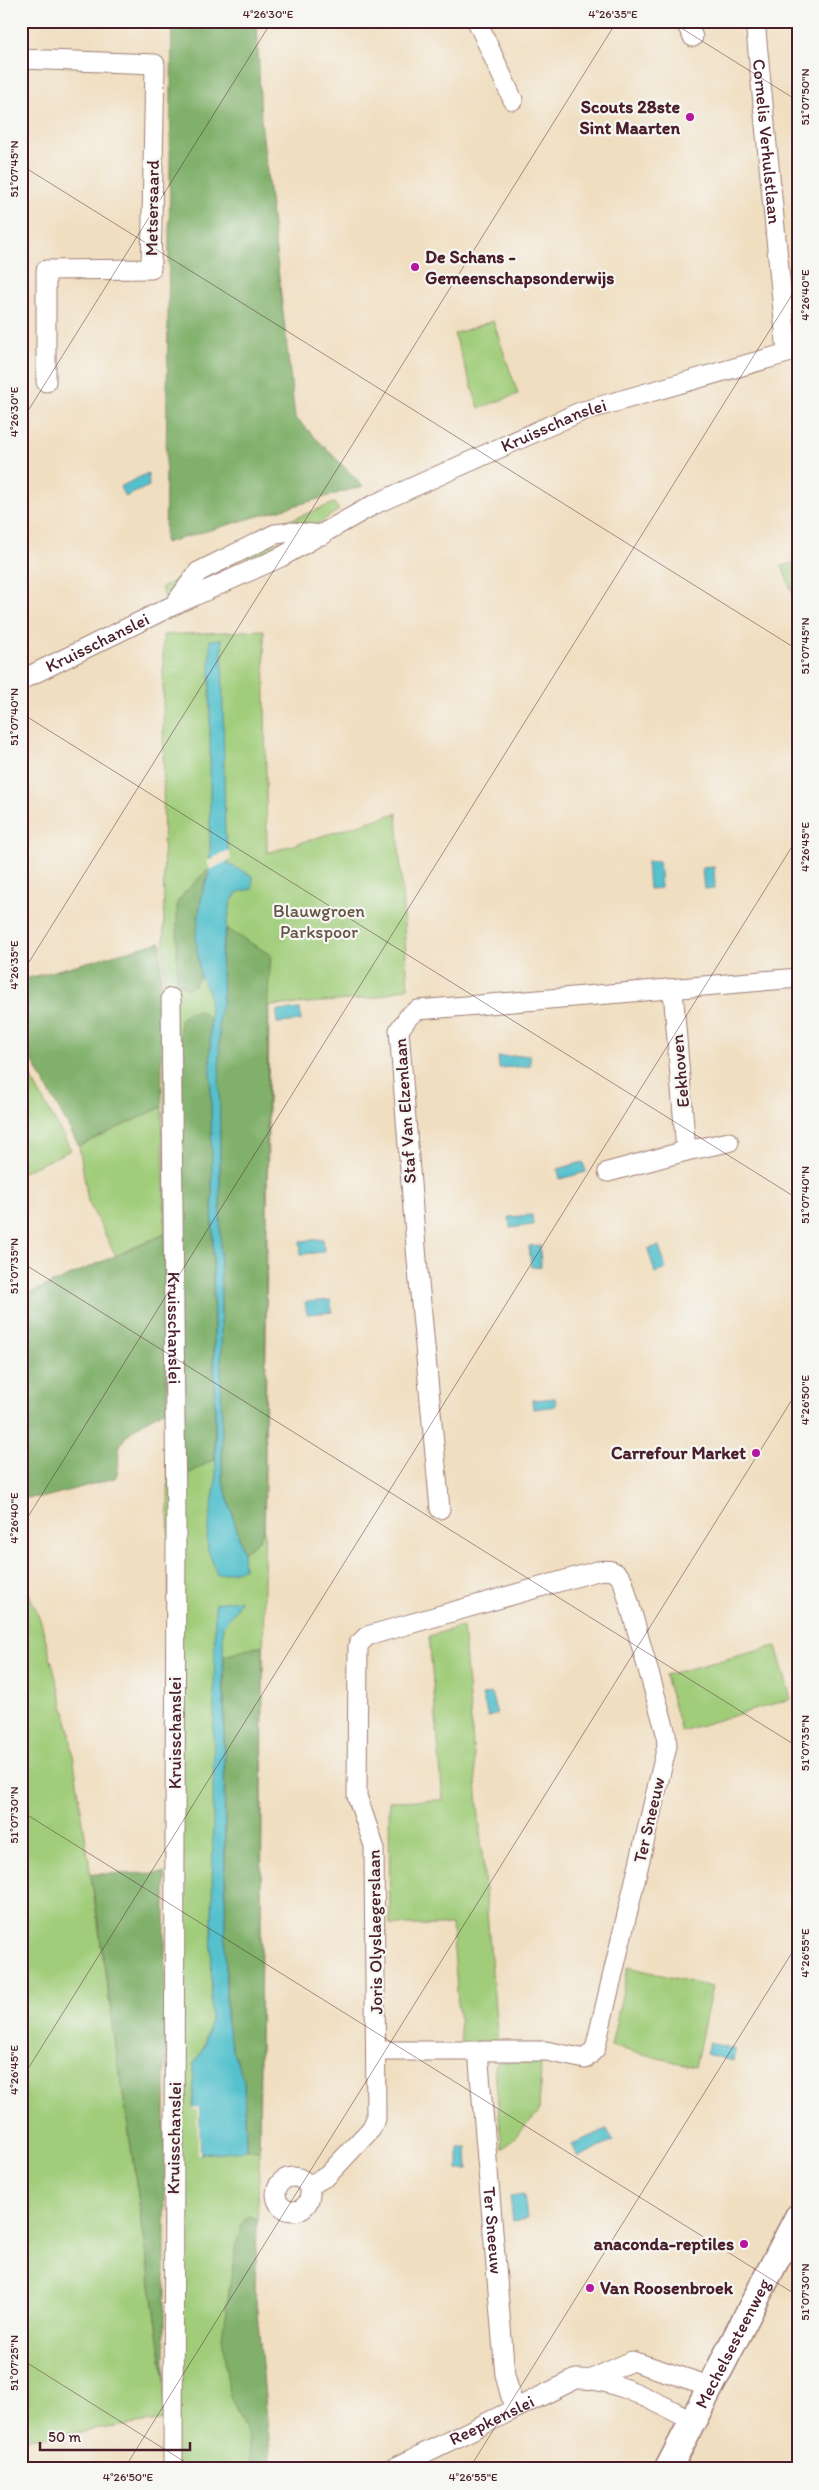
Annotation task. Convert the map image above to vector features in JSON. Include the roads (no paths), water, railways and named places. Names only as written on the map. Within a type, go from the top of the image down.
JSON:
[{"type":"street","points":[[477,21],[513,100]]},
{"type":"street","name":"Cornelis Verhulstlaan","points":[[755,21],[792,351]]},
{"type":"street","name":"Metsersaard","points":[[21,59],[154,64],[151,269],[46,270],[46,382]]},
{"type":"street","name":"Kruisschanslei","points":[[21,680],[174,605],[281,557],[323,535],[373,505],[580,412],[792,351]]},
{"type":"street","name":"Staf Van Elzenlaan","points":[[440,1509],[416,1260],[399,1030],[409,1016],[418,1010],[798,978]]},
{"type":"street","name":"Eekhoven","points":[[673,990],[686,1151]]},
{"type":"street","name":"Kruisschanslei","points":[[171,998],[176,1511],[173,2469]]},
{"type":"street","points":[[608,1172],[686,1151],[729,1142]]},
{"type":"street","name":"Ter Sneeuw","points":[[376,2051],[546,2051],[585,2059],[596,2049],[667,1746],[666,1733],[623,1581],[617,1572],[612,1570],[597,1571],[522,1593]]},
{"type":"street","name":"Joris Olyslaegerslaan","points":[[308,2186],[327,2176],[373,2126],[376,2119],[374,1846],[357,1796],[358,1645],[367,1636],[522,1593]]},
{"type":"street","name":"Ter Sneeuw","points":[[478,2051],[505,2375],[514,2408]]},
{"type":"street","name":"Mechelsesteenweg","points":[[668,2469],[798,2217]]},
{"type":"street","name":"Reepkenslei","points":[[392,2469],[576,2379],[594,2378],[632,2361],[710,2386]]},
{"type":"street","points":[[594,2378],[692,2420]]},
{"type":"water","points":[[148,473],[149,486],[125,497],[120,487]]},
{"type":"water","points":[[222,639],[225,834],[229,852],[228,864],[253,876],[252,889],[238,892],[231,902],[221,954],[223,1002],[219,1015],[222,1478],[243,1552],[244,1569],[217,1575],[208,1550],[207,1537],[216,1479],[210,1019],[209,992],[200,976],[196,937],[202,894],[210,871],[210,640]]},
{"type":"water","points":[[659,861],[661,888],[649,889],[647,862]]},
{"type":"water","points":[[714,867],[715,888],[704,889],[702,868]]},
{"type":"water","points":[[300,1009],[301,1021],[277,1023],[277,1011]]},
{"type":"water","points":[[530,1055],[530,1066],[499,1068],[498,1057]]},
{"type":"water","points":[[583,1162],[586,1172],[560,1179],[558,1169]]},
{"type":"water","points":[[532,1215],[533,1225],[510,1228],[509,1217]]},
{"type":"water","points":[[323,1239],[324,1252],[301,1254],[300,1241]]},
{"type":"water","points":[[540,1245],[541,1267],[531,1267],[529,1246]]},
{"type":"water","points":[[659,1246],[666,1269],[655,1273],[648,1249]]},
{"type":"water","points":[[331,1300],[332,1312],[307,1314],[305,1302]]},
{"type":"water","points":[[555,1398],[556,1406],[533,1409],[532,1400]]},
{"type":"water","points":[[240,1600],[233,1614],[223,1625],[226,2018],[232,2050],[244,2081],[246,2150],[200,2154],[199,2108],[193,2108],[194,2064],[205,2045],[211,2016],[215,1603]]},
{"type":"water","points":[[491,1693],[497,1714],[488,1717],[482,1695]]},
{"type":"water","points":[[709,2043],[735,2049],[733,2061],[706,2054]]},
{"type":"water","points":[[607,2129],[613,2141],[578,2157],[572,2144]]},
{"type":"water","points":[[458,2147],[467,2147],[468,2169],[458,2169]]},
{"type":"water","points":[[524,2194],[527,2219],[513,2221],[510,2196]]},
{"type":"place","name":"Scouts 28ste Sint Maarten","points":[[690,117]]},
{"type":"place","name":"De Schans - Gemeenschapsonderwijs","points":[[415,267]]},
{"type":"place","name":"Carrefour Market","points":[[756,1453]]},
{"type":"place","name":"anaconda-reptiles","points":[[744,2244]]},
{"type":"place","name":"Van Roosenbroek","points":[[590,2288]]},
{"type":"park label","name":"Blauwgroen Parkspoor","points":[[319,921]]}]
